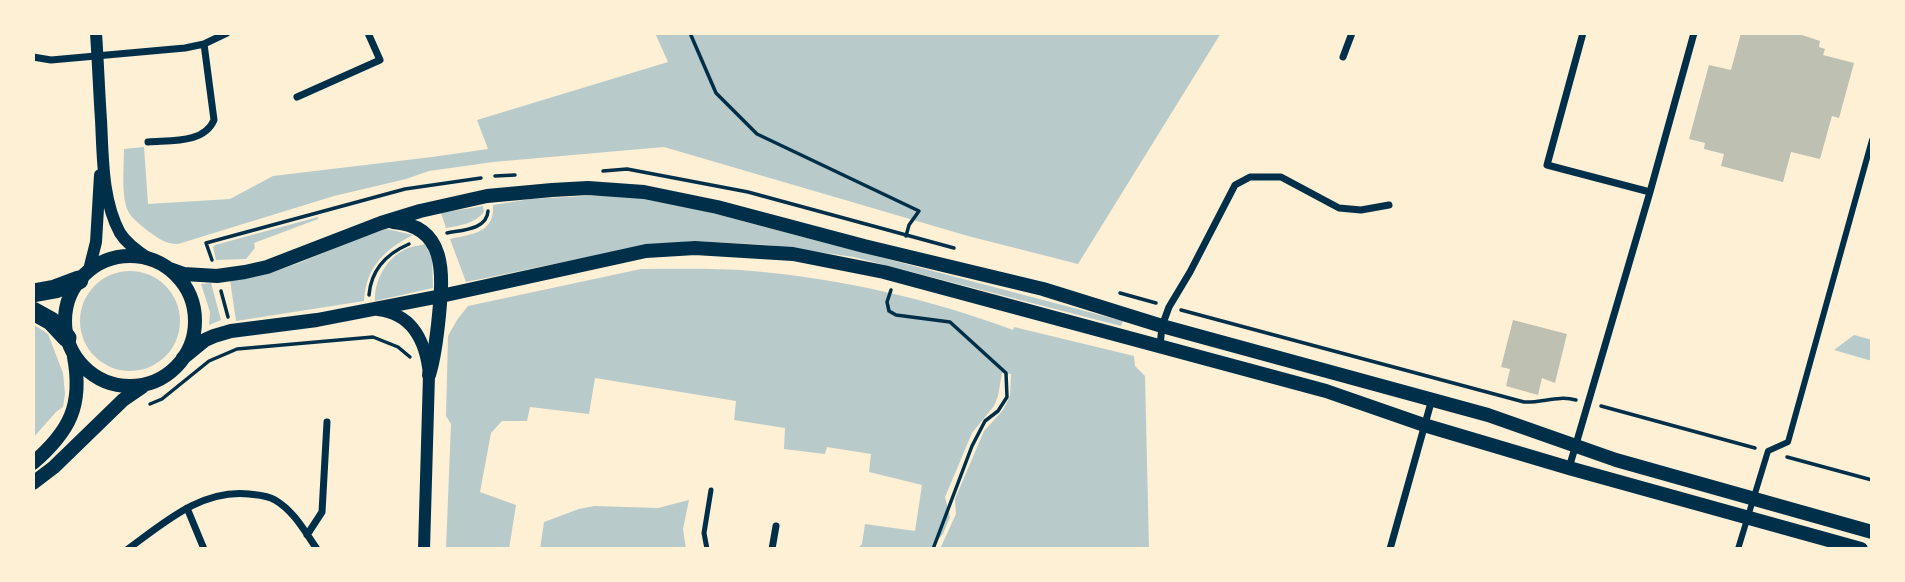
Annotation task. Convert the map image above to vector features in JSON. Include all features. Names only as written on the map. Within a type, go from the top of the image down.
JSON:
[{"type":"highway","points":[[33,293],[55,289],[84,275]]},
{"type":"highway","points":[[33,311],[51,321],[70,346]]},
{"type":"main road","points":[[33,463],[62,432],[71,417],[76,401],[77,382],[65,323],[66,307],[71,293],[84,275],[102,261],[133,255],[148,258],[184,274],[217,276],[245,272],[267,267],[381,223],[435,207],[510,193],[588,188],[644,192],[717,207],[1043,289],[1162,326],[1432,399],[1520,425],[1616,460],[1872,532]]},
{"type":"main road","points":[[381,223],[407,223],[415,226],[429,237],[436,248],[442,267],[441,296],[435,352],[429,375]]},
{"type":"main road","points":[[33,483],[54,467],[122,400],[172,370],[205,340],[214,336],[231,331],[317,320],[441,296],[636,253],[685,248],[724,248],[793,254],[851,264],[1339,394],[1424,425],[1861,549]]},
{"type":"main road","points":[[170,269],[186,288],[194,311],[193,335],[183,358]]},
{"type":"main road","points":[[70,346],[83,366],[103,380],[127,386],[151,382]]},
{"type":"street","points":[[96,33],[107,195],[121,234],[129,244],[148,258]]},
{"type":"street","points":[[33,57],[51,60],[184,48],[204,44],[227,33]]},
{"type":"street","points":[[297,97],[380,60],[368,33]]},
{"type":"street","points":[[1343,57],[1352,33]]},
{"type":"street","points":[[1583,33],[1547,165],[1650,192]]},
{"type":"street","points":[[1569,468],[1694,33]]},
{"type":"street","points":[[148,142],[193,138],[207,131],[214,120],[204,44]]},
{"type":"street","points":[[1738,549],[1768,451],[1788,442],[1872,140]]},
{"type":"street","points":[[84,275],[96,242],[102,147]]},
{"type":"street","points":[[1160,346],[1162,326],[1169,307],[1235,185],[1250,177],[1281,177],[1339,208],[1361,210],[1389,205]]},
{"type":"street","points":[[370,309],[401,317],[422,340],[425,348],[429,375],[424,549]]},
{"type":"street","points":[[1390,549],[1432,399]]},
{"type":"street","points":[[307,535],[322,512],[327,422]]},
{"type":"street","points":[[128,549],[187,508],[219,495],[243,493],[274,499],[291,512],[317,549]]},
{"type":"street","points":[[187,508],[204,549]]},
{"type":"street","points":[[772,549],[776,526]]},
{"type":"lane","points":[[707,549],[704,533],[711,490]]},
{"type":"path","points":[[690,33],[716,93],[757,134],[919,211],[909,225]]},
{"type":"path","points":[[206,243],[405,189],[484,178]]},
{"type":"path","points":[[887,302],[889,311],[896,315],[950,321],[1006,373],[1007,397],[999,411],[985,421],[972,446],[933,549]]},
{"type":"path","points":[[144,406],[162,399],[209,361],[237,349],[373,337],[398,347],[415,366]]},
{"type":"shaded area","points":[[655,33],[1221,33],[1078,264],[968,236],[664,147],[493,162],[429,171],[334,196],[178,244],[165,242],[148,231],[132,217],[126,205],[123,181],[124,149],[144,147],[148,204],[230,199],[273,176],[488,149],[477,120],[668,62]]},
{"type":"shaded area","points":[[602,195],[655,198],[1123,321],[1121,326],[854,257],[768,245],[692,241],[617,251],[466,282],[450,239],[486,227],[493,214],[493,205],[531,199]]},
{"type":"shaded area","points":[[483,206],[484,212],[476,219],[446,228],[441,213]]},
{"type":"shaded area","points":[[318,217],[254,243],[255,248],[246,259],[216,260],[213,247],[215,245]]},
{"type":"shaded area","points":[[387,229],[413,235],[393,247],[378,261],[368,278],[364,301],[236,321],[230,280],[286,268],[377,230]]},
{"type":"shaded area","points":[[425,244],[432,258],[433,288],[375,301],[379,279],[390,260],[404,250]]},
{"type":"shaded area","points":[[641,269],[753,271],[820,279],[918,300],[1013,330],[1014,327],[1134,356],[1135,366],[1145,376],[1149,549],[940,549],[956,514],[955,499],[984,431],[1003,410],[1010,396],[1011,374],[1002,373],[994,406],[972,433],[945,497],[950,517],[943,534],[930,549],[857,549],[862,544],[865,524],[915,531],[922,485],[869,472],[871,454],[827,447],[825,454],[784,449],[785,428],[734,420],[736,401],[595,378],[589,414],[530,407],[527,421],[502,421],[491,433],[480,492],[516,505],[509,549],[446,549],[451,424],[446,416],[448,336],[457,320],[468,306]]},
{"type":"shaded area","points":[[130,271],[149,274],[166,285],[177,302],[180,321],[177,340],[166,357],[149,368],[130,371],[111,368],[94,357],[83,340],[80,321],[83,302],[94,285],[111,274]]},
{"type":"shaded area","points":[[211,283],[221,320],[209,325],[210,312],[201,284]]},
{"type":"shaded area","points":[[33,324],[48,334],[63,373],[65,394],[63,407],[33,438]]},
{"type":"shaded area","points":[[1854,335],[1872,340],[1872,361],[1834,350]]},
{"type":"shaded area","points":[[689,500],[683,529],[686,549],[540,549],[544,522],[579,509],[594,506],[658,508]]},
{"type":"building","points":[[1741,33],[1796,33],[1820,41],[1819,47],[1825,49],[1823,55],[1854,63],[1839,118],[1832,116],[1820,159],[1791,152],[1783,182],[1721,166],[1724,154],[1704,149],[1705,143],[1689,139],[1709,65],[1731,70]]},
{"type":"building","points":[[1513,320],[1567,334],[1555,383],[1542,378],[1538,395],[1506,386],[1510,369],[1501,367]]}]
